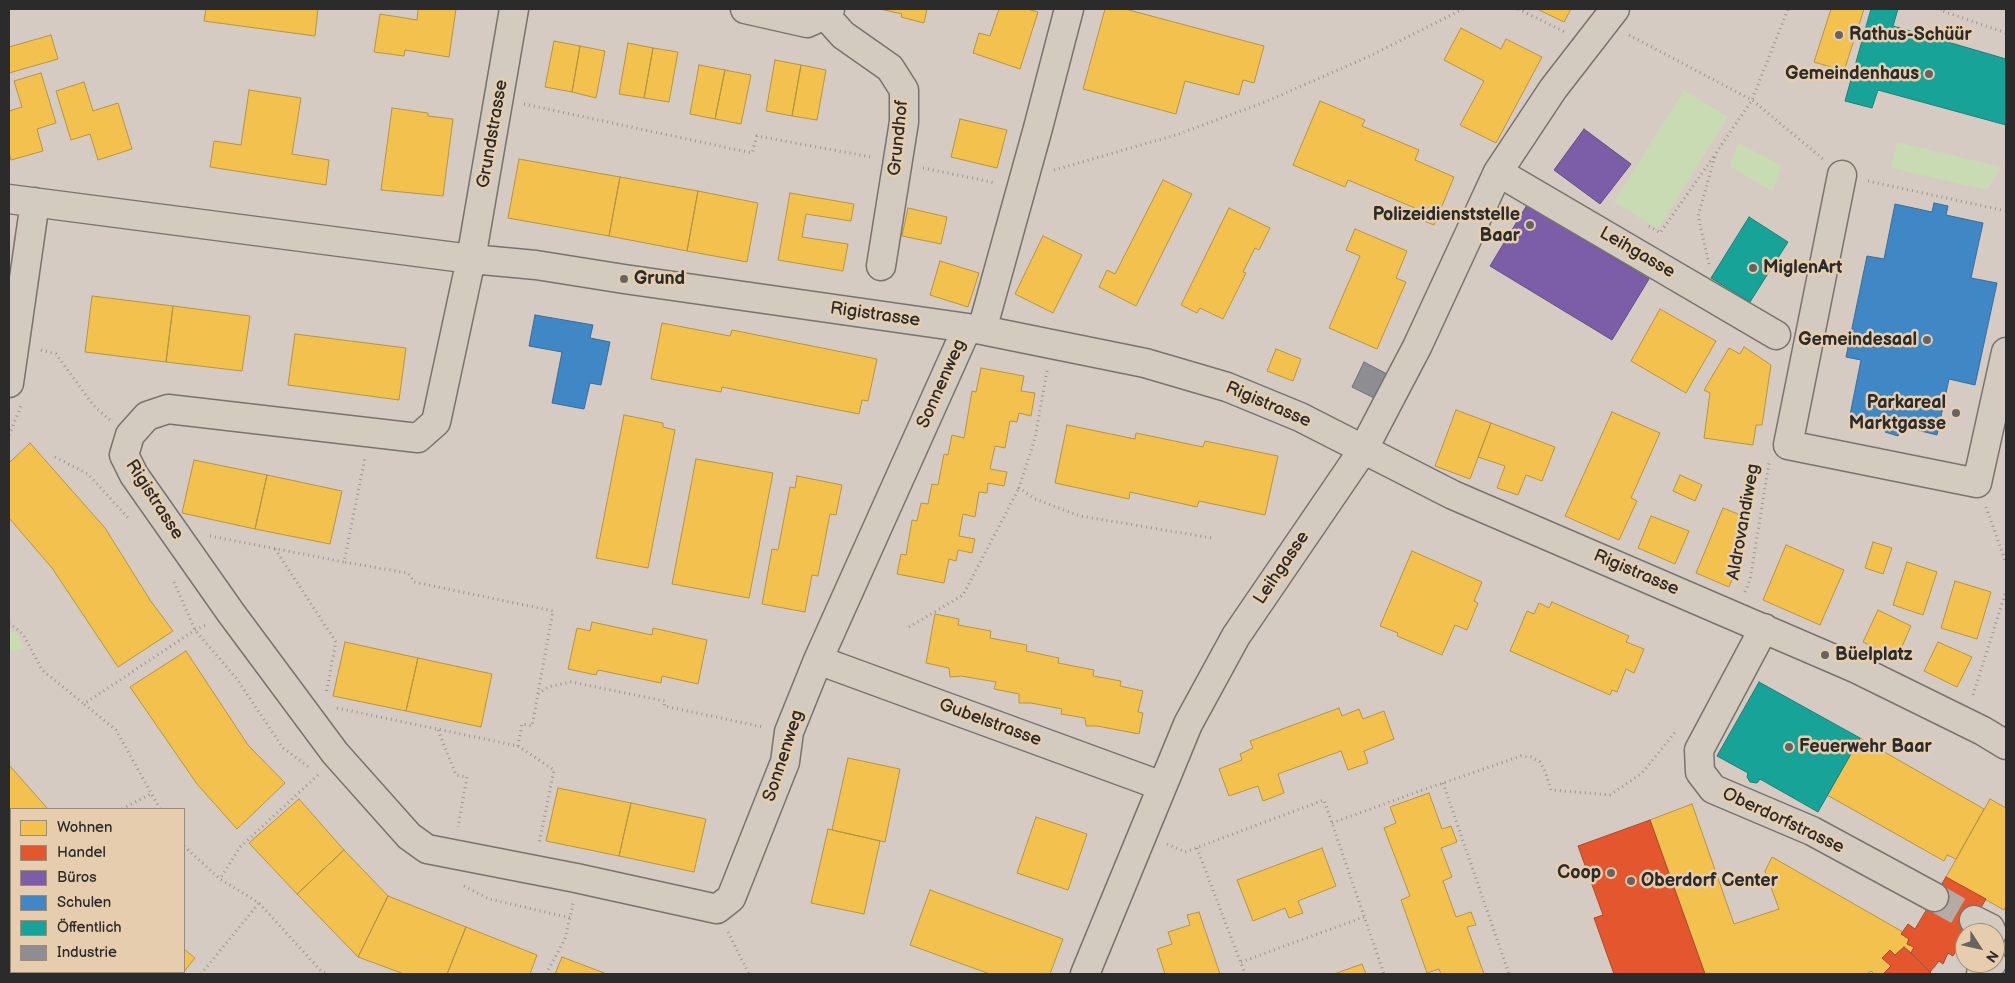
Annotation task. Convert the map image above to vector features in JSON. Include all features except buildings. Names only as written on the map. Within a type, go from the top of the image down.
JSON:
[{"type":"street","name":"Grundstrasse","points":[[471,259],[514,9]]},
{"type":"street","points":[[745,9],[807,23],[827,12]]},
{"type":"street","name":"Sonnenweg","points":[[717,909],[730,898],[786,762],[789,732],[818,660],[974,329],[1024,179],[1069,9]]},
{"type":"street","name":"Leihgasse","points":[[1085,974],[1188,724],[1236,636],[1363,450],[1417,347],[1498,172],[1553,89],[1615,9]]},
{"type":"street","name":"Grundhof","points":[[827,12],[843,35],[890,68],[904,90],[904,122],[881,266]]},
{"type":"street","name":"Leihgasse","points":[[1498,172],[1776,335]]},
{"type":"street","points":[[1842,175],[1788,445],[1977,483],[2006,352]]},
{"type":"street","points":[[9,383],[15,347],[22,201]]},
{"type":"street","name":"Rigistrasse","points":[[22,201],[471,259],[536,265],[974,329],[1145,363],[1227,387],[1300,417],[1453,495],[1857,669],[2006,745]]},
{"type":"street","name":"Rigistrasse","points":[[440,852],[409,836],[335,753],[231,613],[134,475],[124,455],[130,434],[147,416],[168,409],[418,438],[436,422],[471,259]]},
{"type":"street","name":"Oberdorfstrasse","points":[[1764,628],[1699,750],[1700,772],[1713,789],[1812,831],[1934,897]]},
{"type":"street","name":"Gubelstrasse","points":[[818,660],[1162,786]]},
{"type":"street","points":[[440,852],[576,878],[717,909]]},
{"type":"path","points":[[498,99],[752,152],[757,136],[897,162],[1024,179],[1176,135],[1265,102],[1372,55],[1463,9]]},
{"type":"path","points":[[1518,9],[1566,32]]},
{"type":"path","points":[[1645,224],[1660,233],[1752,100],[1788,9]]},
{"type":"path","points":[[1941,9],[2006,33]]},
{"type":"path","points":[[1625,33],[1752,100],[1842,175],[2006,211]]},
{"type":"path","points":[[1706,294],[1709,266],[1698,216],[1716,153]]},
{"type":"path","points":[[909,627],[963,595],[1019,488],[1035,438],[1047,369],[1054,344]]},
{"type":"path","points":[[15,347],[56,354],[94,406],[122,427],[128,442]]},
{"type":"path","points":[[344,562],[370,432]]},
{"type":"path","name":"Aldrovandiweg","points":[[1735,616],[1750,580],[1770,450],[1788,445]]},
{"type":"path","points":[[54,457],[88,474],[132,522]]},
{"type":"path","points":[[1977,483],[2006,563]]},
{"type":"path","points":[[1019,488],[1035,499],[1080,516],[1212,538]]},
{"type":"path","points":[[178,538],[188,531],[408,574],[414,582],[553,611],[532,726],[522,724],[518,746]]},
{"type":"path","points":[[275,549],[336,642],[325,696]]},
{"type":"path","points":[[171,576],[195,630],[237,679],[283,748],[319,774],[240,848],[220,879]]},
{"type":"path","points":[[1964,722],[2006,591]]},
{"type":"path","points":[[84,704],[195,630],[231,613]]},
{"type":"path","points":[[9,623],[23,634],[42,670],[116,730],[159,808]]},
{"type":"path","points":[[537,695],[548,687],[571,682],[665,701],[664,706],[789,732]]},
{"type":"path","points":[[333,708],[518,746],[554,770],[538,851]]},
{"type":"path","points":[[1332,823],[1521,756],[1531,757],[1540,762],[1545,770],[1551,790],[1610,795],[1642,773],[1680,726]]},
{"type":"path","points":[[438,730],[456,775],[468,777],[440,852]]},
{"type":"path","points":[[1443,783],[1509,974]]},
{"type":"path","points":[[124,808],[151,794]]},
{"type":"path","points":[[1142,833],[1185,852],[1324,800],[1384,974]]},
{"type":"path","points":[[185,847],[220,879],[259,903],[320,971],[328,974]]},
{"type":"path","points":[[1197,848],[1245,974]]},
{"type":"path","points":[[546,974],[565,939],[571,918],[576,878]]},
{"type":"path","points":[[201,974],[259,903]]},
{"type":"path","points":[[717,909],[749,974]]},
{"type":"path","points":[[1241,962],[1364,917]]},
{"type":"green space","points":[[1684,90],[1728,117],[1658,229],[1614,202]]},
{"type":"green space","points":[[1897,142],[2001,167],[1987,190],[1891,168]]},
{"type":"green space","points":[[1738,143],[1781,165],[1773,192],[1730,166]]},
{"type":"green space","points":[[9,628],[18,635],[24,649],[9,652]]},
{"type":"tunnel","points":[[1934,897],[1974,920]]},
{"type":"place","name":"Rathus-Schüür","points":[[1839,35]]},
{"type":"place","name":"Gemeindenhaus","points":[[1929,74]]},
{"type":"place","name":"Polizeidienststelle Baar","points":[[1530,225]]},
{"type":"place","name":"MiglenArt","points":[[1753,268]]},
{"type":"place","name":"Grund","points":[[624,279]]},
{"type":"place","name":"Gemeindesaal","points":[[1927,340]]},
{"type":"place","name":"Parkareal Marktgasse","points":[[1956,413]]},
{"type":"place","name":"Büelplatz","points":[[1825,655]]},
{"type":"place","name":"Feuerwehr Baar","points":[[1789,747]]},
{"type":"place","name":"Coop","points":[[1611,873]]},
{"type":"place","name":"Oberdorf Center","points":[[1631,881]]}]
